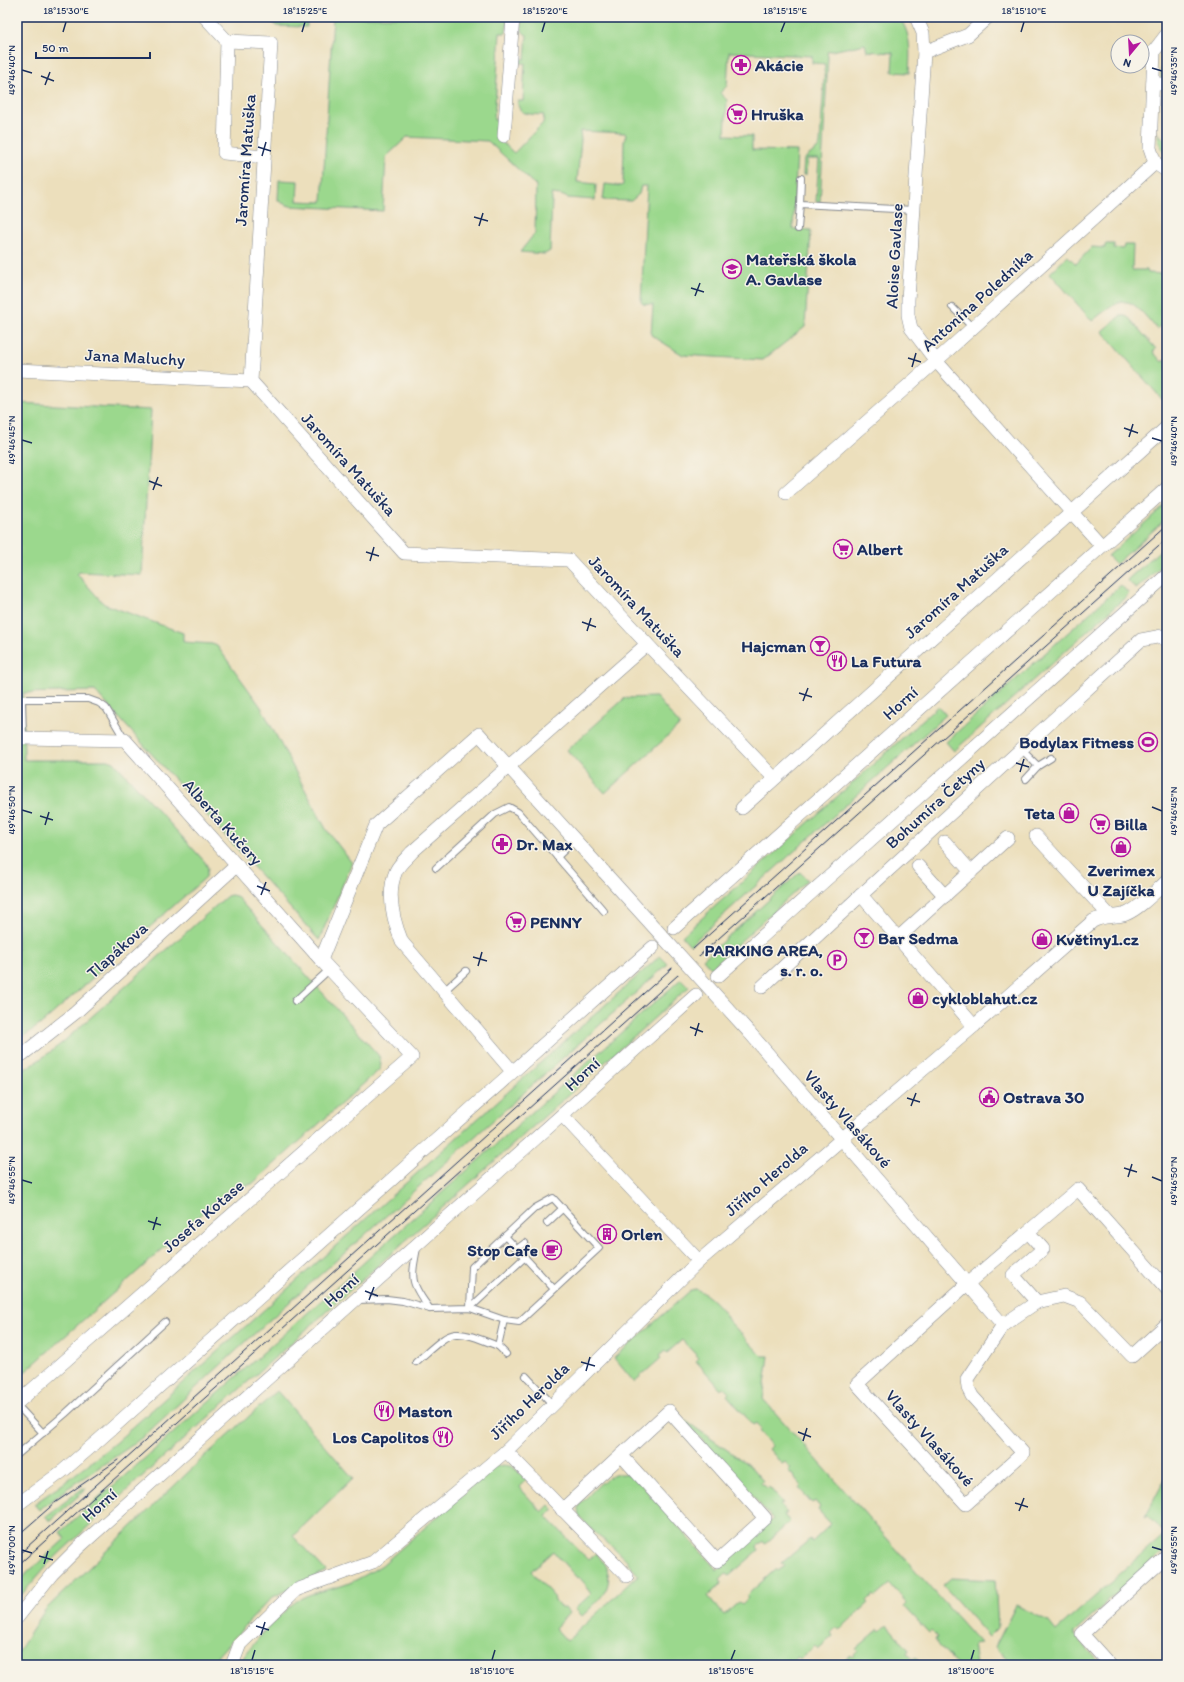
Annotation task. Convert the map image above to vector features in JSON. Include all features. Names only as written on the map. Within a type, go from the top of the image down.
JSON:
[{"type":"street","points":[[206,17],[227,41],[224,153],[263,157]]},
{"type":"street","points":[[504,136],[513,17]]},
{"type":"street","name":"Aloise Gavlase","points":[[916,17],[923,33],[924,52],[908,316],[911,328],[936,361],[1102,546]]},
{"type":"street","points":[[924,52],[968,35],[988,17]]},
{"type":"street","points":[[1167,34],[1154,51],[1150,148],[1155,163],[1167,171]]},
{"type":"street","name":"Jaromíra Matuška","points":[[227,41],[271,43],[263,157],[251,380],[404,553],[569,560],[774,778],[1167,427]]},
{"type":"street","points":[[1153,84],[1167,84]]},
{"type":"street","name":"Antonína Poledníka","points":[[786,493],[973,328],[1155,163]]},
{"type":"street","name":"Jana Maluchy","points":[[17,370],[251,380]]},
{"type":"street","name":"Horní","points":[[674,928],[1167,488]]},
{"type":"street","points":[[718,976],[1167,576]]},
{"type":"street","name":"Bohumíra Četyny","points":[[762,987],[860,895],[1142,640],[1162,636],[1167,642]]},
{"type":"street","points":[[512,1071],[402,942],[394,921],[391,892],[396,871],[412,852],[647,644]]},
{"type":"street","name":"Vlasty Vlasákové","points":[[325,965],[376,824],[479,734],[749,1032],[1003,1325]]},
{"type":"street","points":[[23,738],[125,740]]},
{"type":"street","name":"Alberta Kučery","points":[[125,740],[325,965],[412,1057]]},
{"type":"street","points":[[742,808],[774,778]]},
{"type":"street","points":[[1036,836],[1110,916]]},
{"type":"street","points":[[898,938],[1008,838]]},
{"type":"street","points":[[945,842],[971,872]]},
{"type":"street","name":"Tlapákova","points":[[17,1057],[23,1054],[74,1013],[237,865]]},
{"type":"street","points":[[918,866],[945,896]]},
{"type":"street","points":[[840,1138],[974,1026],[1093,921],[1103,916],[1125,914],[1130,912],[1167,881]]},
{"type":"street","points":[[860,895],[974,1026]]},
{"type":"street","points":[[19,1504],[64,1470],[100,1440],[512,1071],[653,947]]},
{"type":"street","name":"Horní","points":[[17,1618],[38,1590],[65,1560],[696,996]]},
{"type":"street","name":"Josefa Kotase","points":[[17,1404],[412,1057]]},
{"type":"street","points":[[563,1116],[698,1261]]},
{"type":"street","name":"Jiřího Herolda","points":[[232,1665],[240,1644],[296,1590],[373,1562],[506,1451],[698,1261],[840,1138]]},
{"type":"street","name":"Vlasty Vlasákové","points":[[1167,1289],[1078,1189],[967,1284],[857,1384],[966,1504],[1023,1453],[970,1392],[967,1384],[967,1379],[1003,1325],[1037,1302],[1064,1296],[1080,1302],[1132,1356],[1167,1324]]},
{"type":"street","points":[[1028,1232],[1043,1249],[1013,1275],[1037,1302]]},
{"type":"street","points":[[562,1510],[621,1455],[669,1411],[765,1518],[717,1561],[621,1455]]},
{"type":"street","points":[[506,1451],[627,1576]]},
{"type":"street","points":[[1110,1665],[1082,1634],[1167,1556]]},
{"type":"lane","points":[[798,229],[801,178]]},
{"type":"lane","points":[[800,204],[914,210]]},
{"type":"lane","points":[[952,307],[973,328]]},
{"type":"lane","points":[[23,738],[22,699],[88,698],[106,708],[125,740]]},
{"type":"lane","points":[[1021,749],[1038,766]]},
{"type":"lane","points":[[1026,779],[1038,766],[1051,758]]},
{"type":"lane","points":[[436,868],[495,814],[509,807],[518,812],[604,911]]},
{"type":"lane","points":[[557,857],[575,840]]},
{"type":"lane","points":[[295,1001],[325,965]]},
{"type":"lane","points":[[444,991],[466,971]]},
{"type":"lane","points":[[356,1300],[387,1299],[403,1301],[430,1309],[470,1308],[504,1320],[519,1322],[599,1248],[554,1198],[535,1208],[472,1267],[470,1308]]},
{"type":"lane","points":[[547,1223],[563,1208]]},
{"type":"lane","points":[[505,1236],[554,1289]]},
{"type":"lane","points":[[517,1250],[525,1243]]},
{"type":"lane","points":[[418,1245],[413,1275],[414,1284],[416,1292],[430,1309]]},
{"type":"lane","points":[[470,1308],[524,1258]]},
{"type":"lane","points":[[498,1346],[504,1320]]},
{"type":"lane","points":[[17,1455],[165,1322]]},
{"type":"lane","points":[[416,1362],[448,1335],[457,1333],[469,1334],[498,1346],[506,1354]]},
{"type":"lane","points":[[526,1376],[552,1404]]},
{"type":"lane","points":[[17,1404],[43,1433]]},
{"type":"green space","points":[[280,17],[307,17],[307,27],[276,26],[272,21],[279,22]]},
{"type":"green space","points":[[333,17],[504,17],[504,19],[508,21],[506,33],[500,33],[494,120],[503,121],[502,142],[514,153],[543,123],[544,115],[523,112],[518,106],[518,101],[523,101],[525,63],[520,63],[520,59],[525,59],[527,35],[524,34],[522,30],[522,17],[899,17],[908,37],[910,51],[909,73],[892,72],[893,53],[867,51],[865,44],[827,52],[828,57],[820,202],[816,202],[819,159],[807,159],[806,175],[803,175],[804,159],[818,148],[820,144],[825,64],[812,63],[812,56],[729,52],[727,86],[720,93],[727,100],[725,135],[752,136],[752,150],[797,151],[793,229],[811,230],[805,327],[763,360],[683,355],[651,335],[653,305],[643,304],[641,302],[647,186],[641,186],[639,194],[631,201],[603,200],[605,184],[622,186],[623,184],[625,133],[580,131],[581,140],[577,182],[596,184],[595,200],[568,198],[561,195],[551,194],[550,251],[545,254],[520,252],[535,233],[536,186],[488,141],[407,137],[386,157],[383,211],[290,206],[278,200],[279,180],[298,181],[297,201],[322,202]]},
{"type":"green space","points":[[1167,46],[1167,80],[1161,80],[1162,59]]},
{"type":"green space","points":[[1158,133],[1167,142],[1167,156],[1160,145]]},
{"type":"green space","points":[[1105,244],[1114,244],[1114,248],[1123,249],[1124,245],[1133,245],[1132,270],[1147,270],[1148,273],[1164,274],[1164,271],[1167,271],[1167,320],[1157,329],[1140,310],[1128,302],[1121,302],[1113,306],[1092,321],[1050,273],[1068,256],[1076,264],[1092,247],[1105,248]]},
{"type":"green space","points":[[1120,316],[1129,318],[1156,349],[1153,352],[1162,362],[1165,359],[1167,362],[1167,405],[1102,331]]},
{"type":"green space","points":[[17,403],[151,410],[142,575],[80,572],[77,574],[104,604],[183,633],[184,642],[212,644],[217,646],[261,707],[326,829],[352,863],[319,940],[95,691],[23,693],[24,760],[108,760],[114,762],[205,862],[208,868],[206,877],[41,1024],[17,1041]]},
{"type":"green space","points":[[1167,503],[1167,518],[1116,564],[1108,556]]},
{"type":"green space","points":[[1167,544],[1167,561],[1136,589],[1127,580]]},
{"type":"green space","points":[[1121,585],[1129,594],[954,751],[946,742]]},
{"type":"green space","points":[[656,697],[680,725],[605,793],[567,750],[625,698]]},
{"type":"green space","points":[[938,706],[946,715],[690,945],[682,936]]},
{"type":"green space","points":[[800,872],[808,880],[711,968],[703,959]]},
{"type":"green space","points":[[227,896],[236,896],[379,1056],[381,1064],[380,1069],[252,1184],[229,1190],[17,1379],[17,1074],[62,1043]]},
{"type":"green space","points":[[660,956],[668,964],[264,1325],[144,1436],[65,1490],[39,1510],[34,1504],[64,1483],[115,1443]]},
{"type":"green space","points":[[681,979],[689,987],[137,1481],[48,1564],[17,1600],[17,1582],[65,1539],[60,1532],[153,1451]]},
{"type":"green space","points":[[695,1289],[704,1293],[723,1311],[728,1320],[762,1356],[769,1356],[763,1399],[980,1643],[973,1644],[976,1665],[957,1665],[935,1640],[937,1637],[931,1631],[929,1633],[904,1606],[907,1603],[890,1584],[875,1597],[873,1595],[867,1601],[869,1603],[839,1630],[837,1627],[831,1633],[833,1636],[818,1649],[815,1646],[800,1659],[798,1657],[791,1663],[793,1665],[239,1665],[266,1629],[293,1604],[311,1594],[347,1584],[382,1565],[494,1467],[504,1465],[516,1469],[526,1480],[519,1487],[542,1512],[549,1505],[554,1510],[546,1516],[588,1560],[596,1553],[604,1563],[608,1572],[609,1580],[603,1594],[582,1616],[575,1609],[591,1594],[586,1587],[587,1586],[579,1577],[577,1578],[553,1551],[531,1571],[555,1598],[554,1599],[562,1609],[564,1607],[569,1613],[555,1628],[567,1641],[638,1575],[626,1560],[597,1535],[579,1516],[578,1508],[581,1503],[596,1488],[614,1475],[627,1475],[638,1481],[717,1570],[773,1519],[683,1419],[750,1466],[763,1481],[761,1483],[767,1489],[769,1487],[783,1503],[780,1505],[787,1513],[784,1515],[790,1522],[765,1544],[763,1541],[757,1547],[759,1550],[729,1576],[726,1574],[720,1580],[722,1583],[708,1596],[724,1615],[739,1602],[742,1604],[748,1598],[746,1596],[776,1569],[778,1571],[785,1566],[782,1563],[810,1539],[812,1542],[831,1524],[818,1510],[820,1507],[815,1501],[812,1503],[799,1488],[801,1485],[788,1470],[791,1468],[785,1462],[782,1464],[769,1449],[772,1446],[759,1431],[761,1429],[756,1423],[753,1425],[727,1395],[729,1393],[723,1387],[721,1389],[696,1361],[699,1358],[682,1340],[667,1353],[665,1351],[659,1356],[661,1358],[634,1382],[614,1358],[691,1290]]},
{"type":"green space","points":[[277,1391],[353,1478],[293,1536],[326,1571],[271,1598],[209,1665],[17,1665],[17,1654],[45,1610],[203,1458]]},
{"type":"green space","points":[[1167,1475],[1167,1548],[1074,1632],[1074,1634],[1102,1665],[1014,1665],[995,1647],[1016,1605],[1048,1621],[1056,1631],[1165,1534],[1148,1515],[1145,1517]]},
{"type":"green space","points":[[83,1488],[86,1489],[50,1521],[45,1517]]},
{"type":"green space","points":[[951,1578],[995,1580],[998,1628],[989,1637],[943,1585]]},
{"type":"green space","points":[[887,1625],[909,1650],[907,1653],[913,1659],[916,1657],[923,1665],[838,1665],[850,1655],[852,1657],[858,1651],[856,1649],[879,1629],[881,1631]]},
{"type":"tram line","points":[[693,949],[1167,525]]},
{"type":"tram line","points":[[699,956],[1167,538]]},
{"type":"tram line","points":[[17,1556],[672,968]]},
{"type":"tram line","points":[[17,1566],[678,975]]},
{"type":"tram line","points":[[17,1536],[56,1502],[118,1460]]},
{"type":"place","name":"Akácie","points":[[741,65]]},
{"type":"place","name":"Hruška","points":[[737,114]]},
{"type":"place","name":"Mateřská škola A. Gavlase","points":[[732,269]]},
{"type":"place","name":"Albert","points":[[843,549]]},
{"type":"place","name":"Hajcman","points":[[820,646]]},
{"type":"place","name":"La Futura","points":[[837,661]]},
{"type":"place","name":"Bodylax Fitness","points":[[1148,742]]},
{"type":"place","name":"Teta","points":[[1069,813]]},
{"type":"place","name":"Billa","points":[[1100,824]]},
{"type":"place","name":"Dr. Max","points":[[502,844]]},
{"type":"place","name":"Zverimex U Zajíčka","points":[[1121,847]]},
{"type":"place","name":"PENNY","points":[[516,922]]},
{"type":"place","name":"Bar Sedma","points":[[864,938]]},
{"type":"place","name":"Květiny1.cz","points":[[1042,939]]},
{"type":"place","name":"PARKING AREA, s. r. o.","points":[[837,960]]},
{"type":"place","name":"cykloblahut.cz","points":[[918,998]]},
{"type":"place","name":"Ostrava 30","points":[[989,1097]]},
{"type":"place","name":"Orlen","points":[[607,1234]]},
{"type":"place","name":"Stop Cafe","points":[[552,1250]]},
{"type":"place","name":"Maston","points":[[384,1411]]},
{"type":"place","name":"Los Capolitos","points":[[443,1437]]}]
